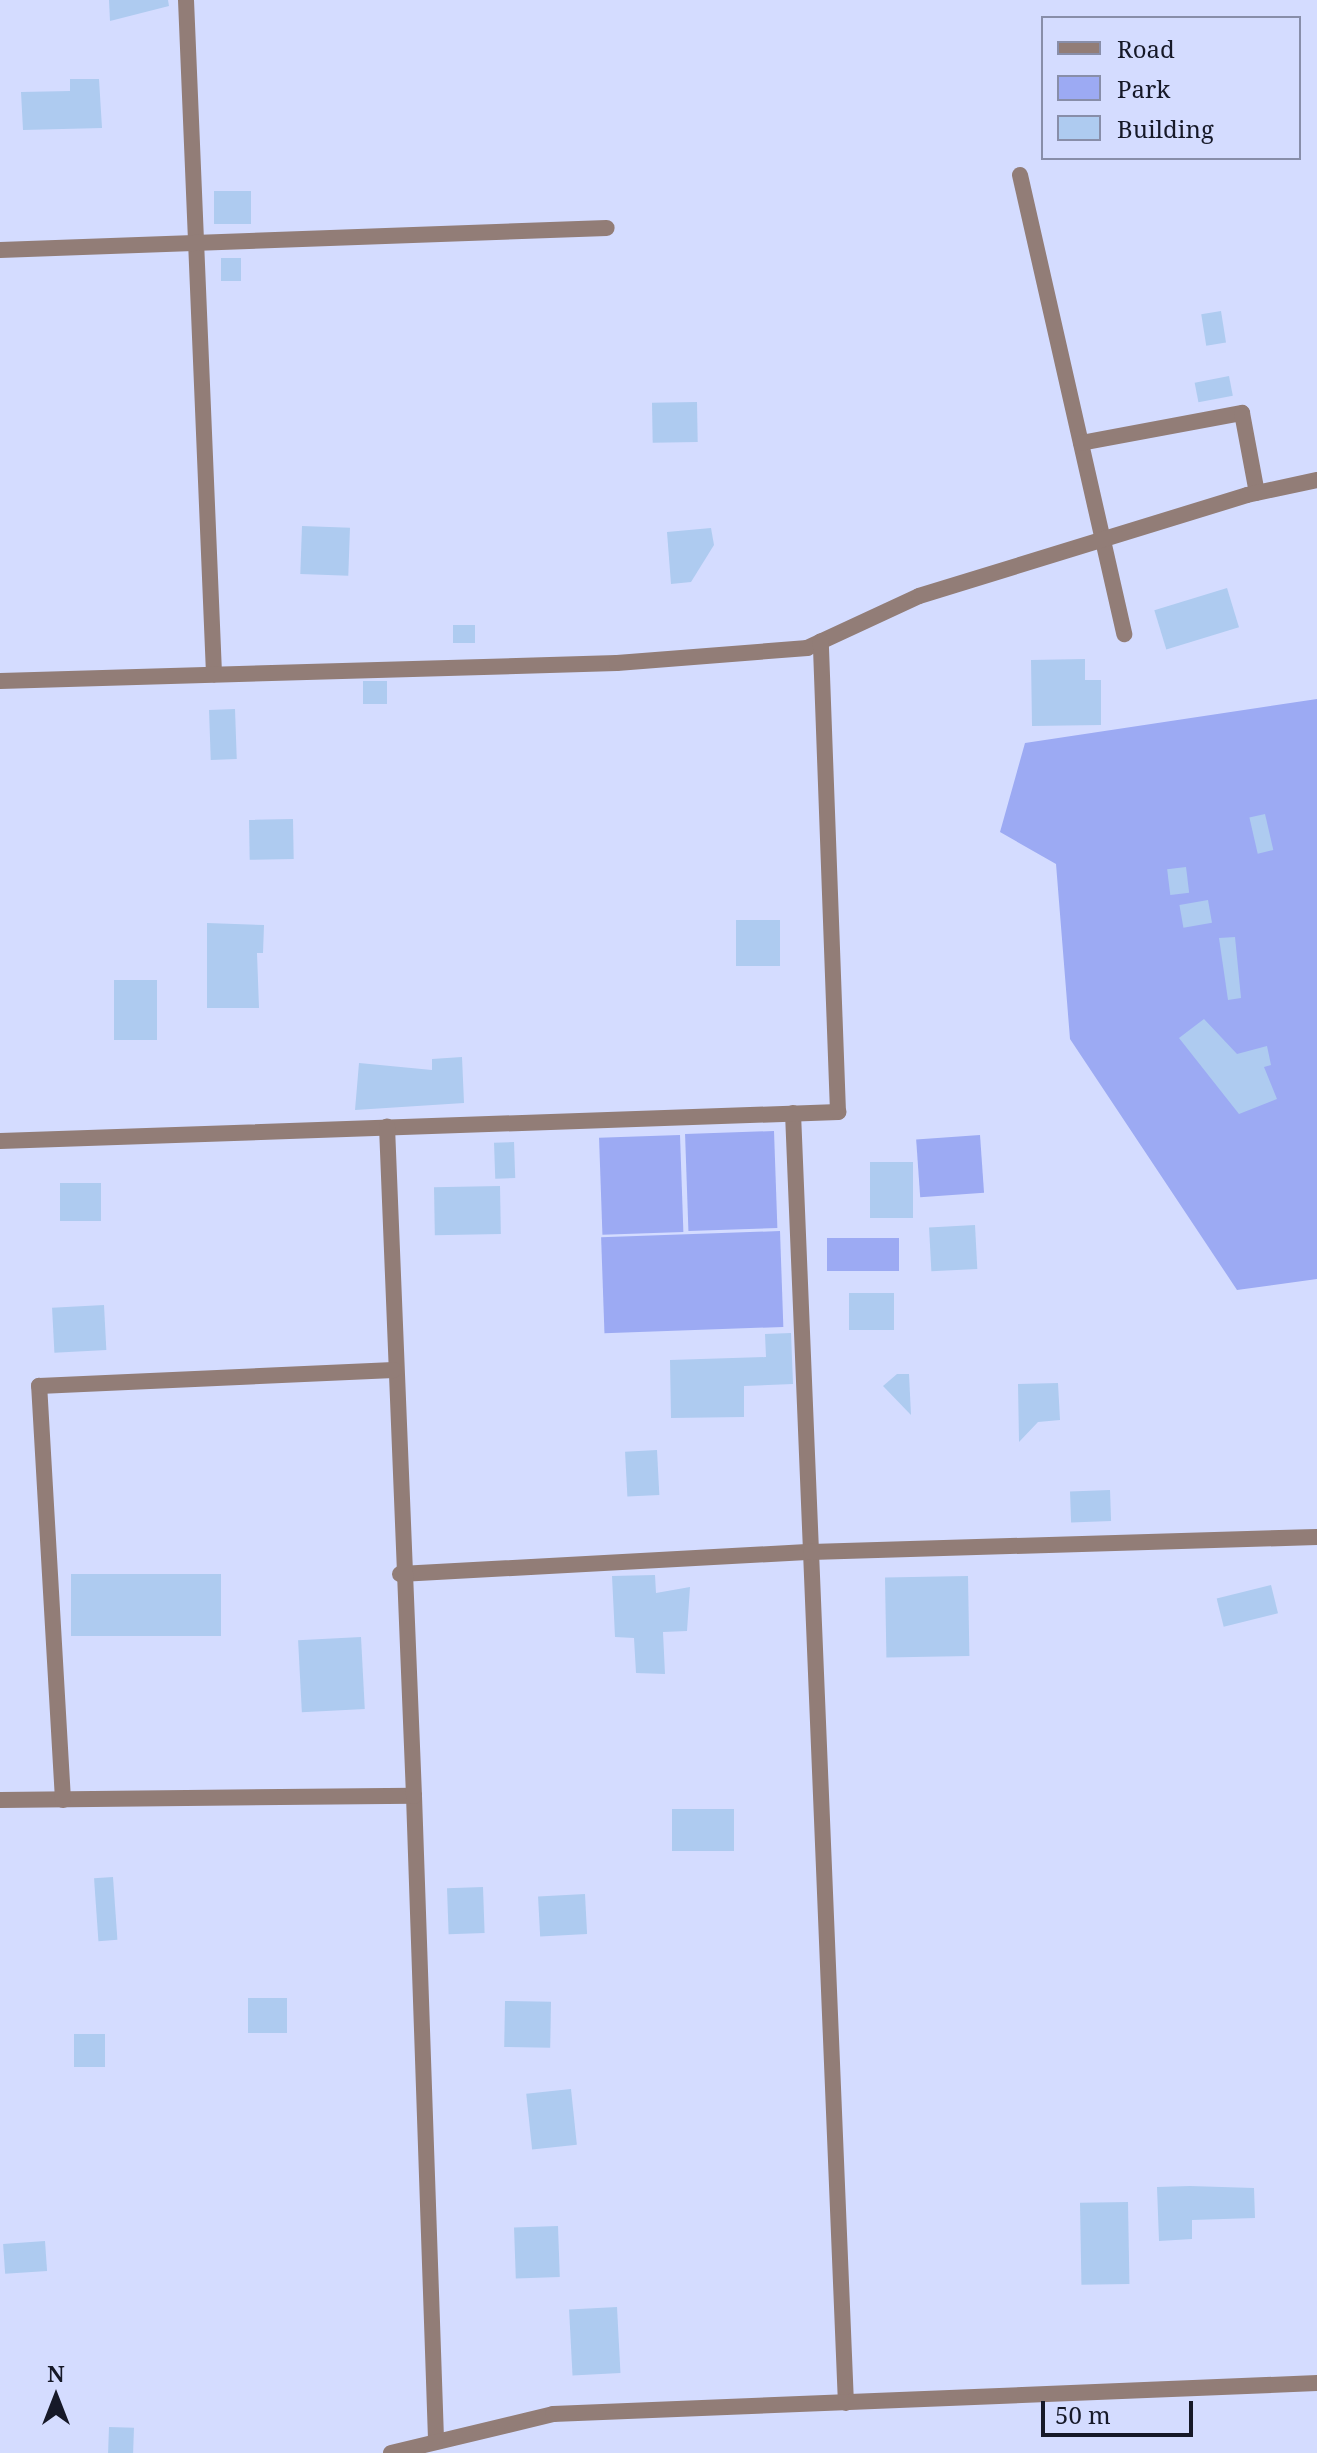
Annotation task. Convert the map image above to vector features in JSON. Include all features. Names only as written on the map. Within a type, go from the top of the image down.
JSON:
[{"type":"street","points":[[186,0],[214,674]]},
{"type":"street","points":[[1020,175],[1124,634]]},
{"type":"street","points":[[0,250],[607,228]]},
{"type":"street","points":[[1081,443],[1242,413],[1257,493]]},
{"type":"street","points":[[0,681],[617,663],[807,648],[919,596],[1257,493],[1317,480]]},
{"type":"street","points":[[0,1141],[838,1112],[821,641]]},
{"type":"street","points":[[793,1113],[846,2403]]},
{"type":"street","points":[[387,1127],[400,1574],[414,1796],[436,2438]]},
{"type":"street","points":[[63,1800],[39,1386],[394,1370]]},
{"type":"street","points":[[400,1574],[811,1552],[1317,1537]]},
{"type":"street","points":[[0,1800],[414,1796]]},
{"type":"street","points":[[391,2453],[436,2438],[553,2414],[1317,2383]]},
{"type":"green space","points":[[1317,699],[1317,1279],[1237,1290],[1070,1039],[1056,864],[1000,832],[1025,743]]},
{"type":"green space","points":[[774,1131],[777,1228],[688,1231],[685,1134]]},
{"type":"green space","points":[[680,1135],[683,1232],[602,1235],[599,1138]]},
{"type":"green space","points":[[980,1135],[984,1193],[920,1197],[916,1139]]},
{"type":"green space","points":[[780,1231],[783,1327],[604,1333],[601,1237]]},
{"type":"green space","points":[[827,1238],[899,1238],[899,1271],[827,1271]]},
{"type":"building","points":[[109,0],[168,0],[169,6],[110,21]]},
{"type":"building","points":[[70,79],[99,79],[102,128],[23,130],[21,92],[70,91]]},
{"type":"building","points":[[214,191],[251,191],[251,224],[214,224]]},
{"type":"building","points":[[221,258],[241,258],[241,281],[221,281]]},
{"type":"building","points":[[1221,311],[1226,343],[1206,346],[1201,314]]},
{"type":"building","points":[[1229,376],[1233,396],[1198,402],[1195,383]]},
{"type":"building","points":[[697,402],[698,442],[653,443],[652,403]]},
{"type":"building","points":[[302,526],[350,528],[348,576],[300,574]]},
{"type":"building","points":[[711,528],[714,545],[691,582],[671,584],[667,532]]},
{"type":"building","points":[[1227,588],[1239,627],[1166,649],[1154,610]]},
{"type":"building","points":[[453,625],[475,625],[475,643],[453,643]]},
{"type":"building","points":[[1085,659],[1085,680],[1101,680],[1101,725],[1032,726],[1031,660]]},
{"type":"building","points":[[363,681],[387,681],[387,704],[363,704]]},
{"type":"building","points":[[235,709],[237,759],[211,760],[209,710]]},
{"type":"building","points":[[1265,814],[1273,850],[1258,854],[1249,818]]},
{"type":"building","points":[[293,819],[294,859],[250,860],[249,820]]},
{"type":"building","points":[[1186,867],[1189,893],[1170,895],[1167,869]]},
{"type":"building","points":[[1208,900],[1212,923],[1183,928],[1179,905]]},
{"type":"building","points":[[736,920],[780,920],[780,966],[736,966]]},
{"type":"building","points":[[207,923],[264,925],[263,953],[257,953],[259,1008],[207,1008]]},
{"type":"building","points":[[1235,937],[1241,998],[1228,1000],[1219,938]]},
{"type":"building","points":[[114,980],[157,980],[157,1040],[114,1040]]},
{"type":"building","points":[[1204,1019],[1237,1054],[1267,1046],[1271,1065],[1264,1067],[1277,1099],[1239,1114],[1179,1038]]},
{"type":"building","points":[[462,1057],[464,1103],[355,1110],[359,1063],[432,1070],[432,1059]]},
{"type":"building","points":[[514,1142],[515,1178],[495,1179],[494,1143]]},
{"type":"building","points":[[870,1162],[913,1162],[913,1218],[870,1218]]},
{"type":"building","points":[[60,1183],[101,1183],[101,1221],[60,1221]]},
{"type":"building","points":[[500,1186],[501,1234],[435,1235],[434,1187]]},
{"type":"building","points":[[975,1225],[977,1269],[931,1271],[929,1227]]},
{"type":"building","points":[[849,1293],[894,1293],[894,1330],[849,1330]]},
{"type":"building","points":[[104,1305],[106,1350],[54,1353],[52,1308]]},
{"type":"building","points":[[791,1333],[793,1384],[744,1386],[744,1417],[671,1418],[670,1360],[766,1357],[765,1334]]},
{"type":"building","points":[[897,1374],[909,1374],[911,1415],[883,1386]]},
{"type":"building","points":[[1058,1383],[1060,1420],[1038,1422],[1019,1442],[1018,1384]]},
{"type":"building","points":[[657,1450],[659,1495],[627,1497],[625,1452]]},
{"type":"building","points":[[1110,1490],[1111,1521],[1071,1522],[1070,1491]]},
{"type":"building","points":[[71,1574],[221,1574],[221,1636],[71,1636]]},
{"type":"building","points":[[655,1575],[656,1593],[690,1587],[687,1631],[663,1632],[665,1674],[636,1673],[634,1638],[615,1637],[612,1576]]},
{"type":"building","points":[[968,1576],[969,1656],[886,1657],[885,1577]]},
{"type":"building","points":[[1271,1585],[1278,1613],[1224,1627],[1217,1599]]},
{"type":"building","points":[[361,1637],[365,1709],[302,1712],[298,1640]]},
{"type":"building","points":[[672,1809],[734,1809],[734,1851],[672,1851]]},
{"type":"building","points":[[113,1877],[117,1940],[98,1941],[94,1878]]},
{"type":"building","points":[[483,1887],[485,1933],[449,1934],[447,1888]]},
{"type":"building","points":[[585,1894],[587,1934],[540,1936],[538,1896]]},
{"type":"building","points":[[248,1998],[287,1998],[287,2033],[248,2033]]},
{"type":"building","points":[[505,2001],[551,2002],[550,2048],[504,2047]]},
{"type":"building","points":[[74,2034],[105,2034],[105,2067],[74,2067]]},
{"type":"building","points":[[571,2089],[577,2145],[532,2149],[526,2094]]},
{"type":"building","points":[[1157,2187],[1254,2188],[1255,2218],[1192,2220],[1192,2239],[1159,2241]]},
{"type":"building","points":[[1128,2202],[1129,2284],[1081,2285],[1080,2203]]},
{"type":"building","points":[[558,2226],[560,2277],[516,2279],[514,2228]]},
{"type":"building","points":[[45,2241],[47,2271],[5,2274],[3,2244]]},
{"type":"building","points":[[617,2307],[620,2373],[573,2375],[569,2310]]},
{"type":"building","points":[[109,2427],[134,2428],[133,2453],[108,2453]]}]
